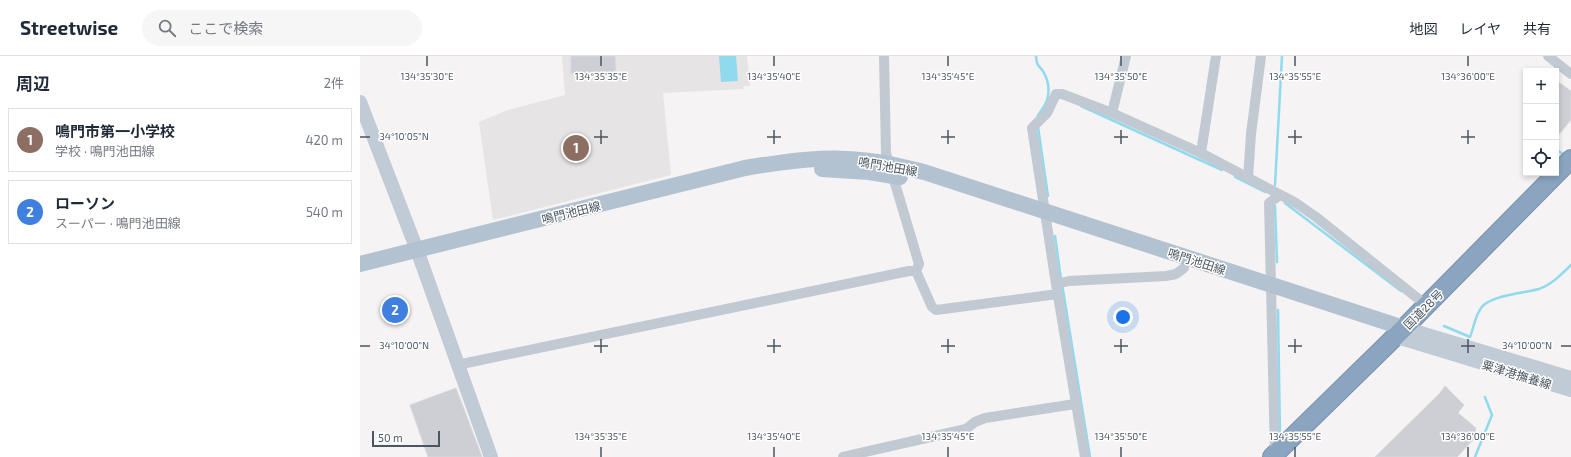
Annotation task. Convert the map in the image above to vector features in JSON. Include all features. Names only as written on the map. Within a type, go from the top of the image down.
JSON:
[{"type":"highway","name":"国道28号","points":[[1273,456],[1569,161]]},
{"type":"main road","name":"鳴門池田線","points":[[360,264],[418,255],[760,177],[794,171],[831,169],[890,170],[922,183],[1046,218],[1399,332]]},
{"type":"main road","name":"鳴門池田線","points":[[1046,218],[1184,268],[1271,291]]},
{"type":"main road","name":"鳴門池田線","points":[[360,275],[418,255]]},
{"type":"street","points":[[884,56],[886,153],[919,264],[916,271],[932,307],[936,310],[1061,286],[1166,276],[1176,274],[1184,268]]},
{"type":"street","points":[[1112,113],[1126,56]]},
{"type":"street","points":[[1201,153],[1216,56]]},
{"type":"street","points":[[1248,178],[1251,134],[1261,56]]},
{"type":"street","points":[[1548,56],[1571,74]]},
{"type":"street","points":[[1085,457],[1075,404],[1061,286],[1046,218],[1032,128],[1047,113],[1056,94],[1062,94],[1112,113],[1201,153],[1280,195],[1316,217],[1426,305]]},
{"type":"street","points":[[360,102],[418,255],[490,457]]},
{"type":"street","points":[[1273,456],[1269,203],[1280,195]]},
{"type":"street","points":[[457,365],[805,292],[909,271],[916,271]]},
{"type":"street","name":"粟津港撫養線","points":[[1399,332],[1571,378]]},
{"type":"street","name":"粟津港撫養線","points":[[1399,332],[1571,390]]},
{"type":"street","points":[[842,457],[966,429],[975,422],[985,418],[1075,404]]},
{"type":"shaded area","points":[[562,56],[747,56],[750,86],[743,86],[744,89],[663,93],[671,175],[493,220],[479,122],[508,110],[565,95]]},
{"type":"water","points":[[719,56],[736,56],[738,81],[721,82]]},
{"type":"building","points":[[571,56],[615,56],[616,72],[571,74]]},
{"type":"building","points":[[1559,82],[1571,91],[1571,120],[1559,134]]},
{"type":"building","points":[[402,299],[406,315],[388,321],[384,305]]},
{"type":"building","points":[[1445,386],[1464,405],[1458,413],[1476,428],[1473,440],[1457,457],[1375,457],[1440,393]]},
{"type":"building","points":[[456,388],[482,457],[428,457],[410,405]]},
{"type":"waterway","points":[[1036,56],[1038,66],[1044,72],[1047,79],[1048,87],[1047,100],[1037,118]]},
{"type":"waterway","points":[[1275,185],[1282,56]]},
{"type":"waterway","points":[[1081,106],[1222,170]]},
{"type":"waterway","points":[[1038,127],[1048,196]]},
{"type":"waterway","points":[[1559,151],[1565,156]]},
{"type":"waterway","points":[[1235,177],[1265,192]]},
{"type":"waterway","points":[[1285,203],[1401,291]]},
{"type":"waterway","points":[[1275,206],[1277,262]]},
{"type":"waterway","points":[[1055,236],[1061,279]]},
{"type":"waterway","points":[[1444,326],[1470,337],[1477,315],[1485,304],[1496,298],[1539,289],[1548,285],[1571,265]]},
{"type":"waterway","points":[[1062,284],[1090,457]]},
{"type":"waterway","points":[[1278,310],[1280,436]]},
{"type":"waterway","points":[[1475,457],[1492,415],[1485,397]]},
{"type":"place","name":"鳴門市第一小学校","points":[[576,148]]},
{"type":"place","name":"ローソン","points":[[395,310]]}]
